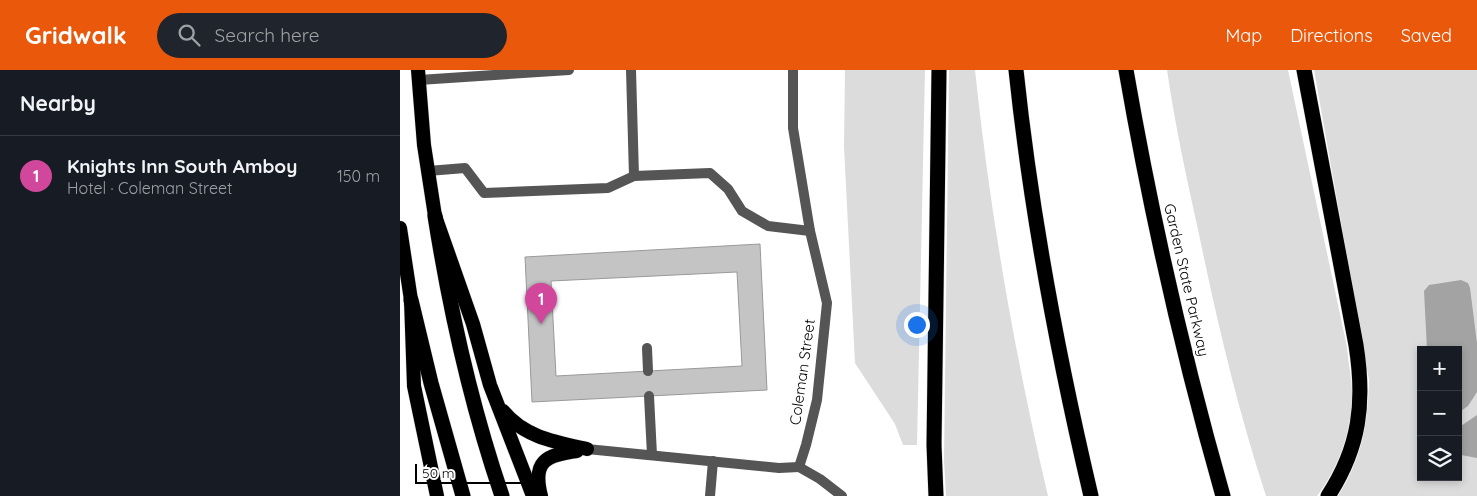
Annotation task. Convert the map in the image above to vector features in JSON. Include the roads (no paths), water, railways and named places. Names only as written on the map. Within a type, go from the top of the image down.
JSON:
[{"type":"highway","points":[[936,496],[934,438],[939,70]]},
{"type":"highway","points":[[1016,70],[1027,161],[1045,273],[1065,381],[1091,496]]},
{"type":"highway","name":"Garden State Parkway","points":[[1126,70],[1168,281],[1191,377],[1223,496]]},
{"type":"highway","points":[[1304,70],[1356,346],[1360,378],[1360,404],[1354,441],[1343,471],[1328,496]]},
{"type":"highway","points":[[418,75],[434,216],[449,301],[461,357],[483,439],[502,496]]},
{"type":"highway","points":[[434,216],[473,324],[480,355],[496,402],[533,496]]},
{"type":"highway","points":[[400,228],[414,386],[437,496]]},
{"type":"highway","points":[[407,296],[464,496]]},
{"type":"highway","points":[[496,402],[512,422],[528,432],[557,443],[587,449]]},
{"type":"highway","points":[[541,496],[538,481],[539,473],[545,460],[557,454],[587,449]]},
{"type":"street","points":[[418,75],[569,70]]},
{"type":"street","points":[[631,70],[634,176]]},
{"type":"street","name":"Coleman Street","points":[[793,70],[793,128],[810,231],[827,303],[816,400],[806,446],[799,467]]},
{"type":"street","points":[[428,170],[465,168],[484,193],[608,188],[634,176],[710,173],[728,189],[742,211],[768,226],[810,231]]},
{"type":"street","points":[[647,348],[648,371]]},
{"type":"street","points":[[649,396],[652,455]]},
{"type":"street","points":[[587,449],[780,468],[799,467],[820,479],[842,496]]},
{"type":"street","points":[[710,496],[713,461]]},
{"type":"place","name":"Knights Inn South Amboy","points":[[541,324]]}]
